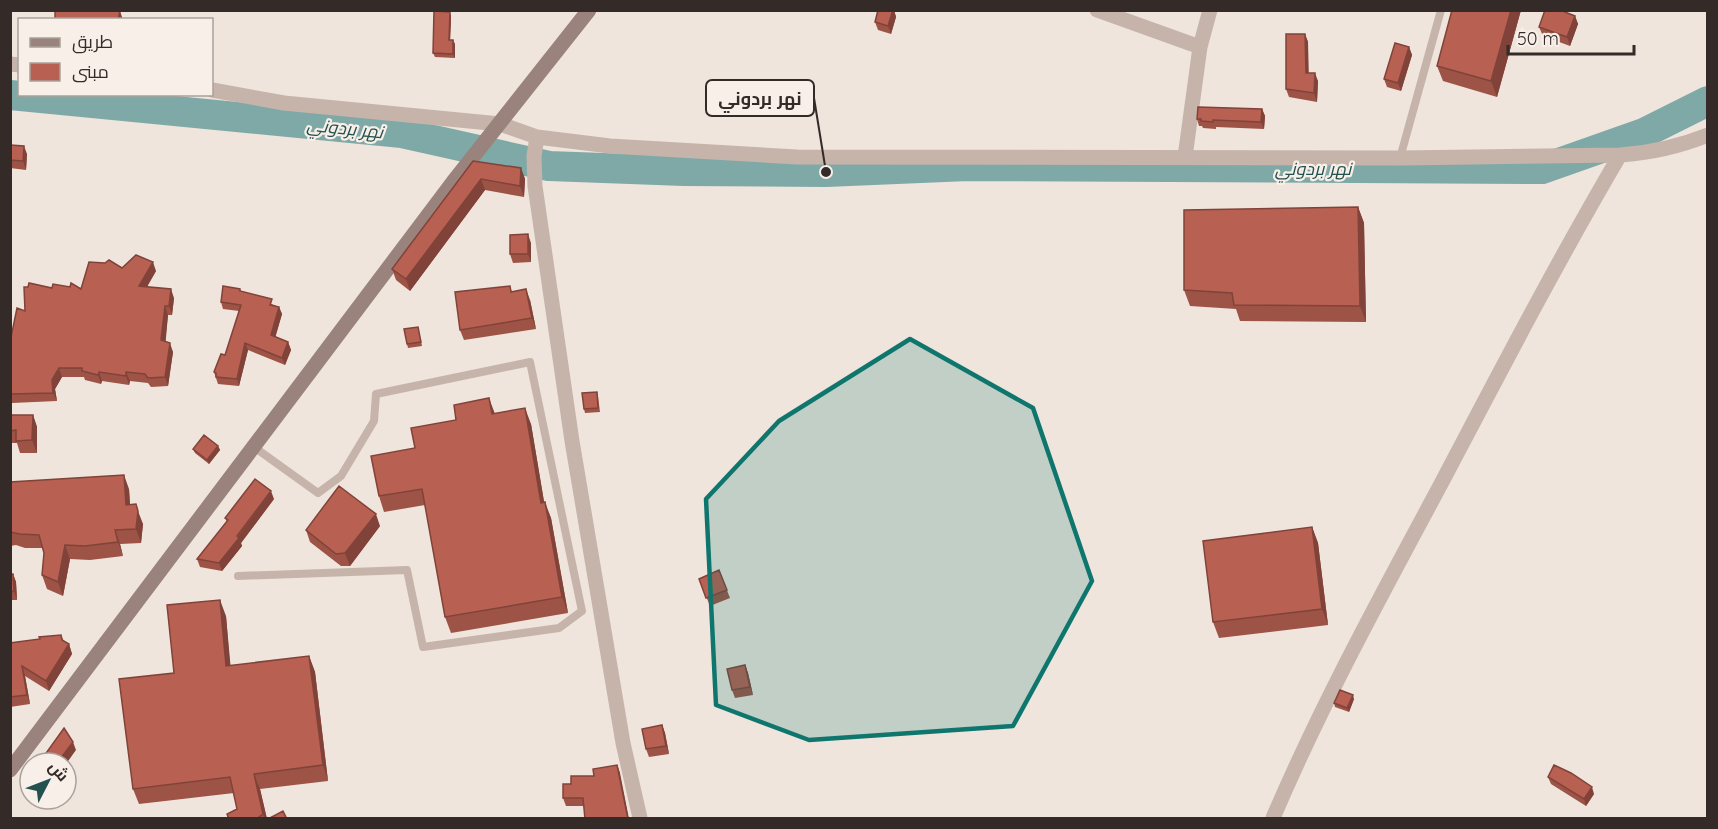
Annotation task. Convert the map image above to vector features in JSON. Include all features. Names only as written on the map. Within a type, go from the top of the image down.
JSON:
[{"type":"main road","points":[[10,770],[453,182],[589,10]]},
{"type":"street","points":[[1097,10],[1200,47]]},
{"type":"street","points":[[1185,157],[1200,47],[1210,10]]},
{"type":"street","points":[[213,90],[284,103],[500,124],[537,136],[610,146],[796,157],[1400,158],[1620,155],[1678,147],[1707,135]]},
{"type":"street","points":[[537,136],[534,156],[535,186],[572,441],[623,743],[640,819]]},
{"type":"street","points":[[1274,819],[1295,766],[1362,631],[1579,224],[1620,155]]},
{"type":"lane","points":[[1400,158],[1441,10]]},
{"type":"lane","points":[[238,576],[407,570],[423,647],[559,628],[582,611],[530,362],[376,394],[374,421],[340,476],[318,493],[254,447]]},
{"type":"highlighted area","points":[[910,339],[1033,408],[1092,581],[1013,726],[809,740],[716,705],[706,499],[779,421]]},
{"type":"building","points":[[55,10],[120,11],[118,18],[55,18]]},
{"type":"building","points":[[878,10],[893,10],[888,26],[875,22]]},
{"type":"building","points":[[1452,10],[1511,10],[1491,81],[1437,66]]},
{"type":"building","points":[[1545,10],[1560,10],[1575,16],[1567,37],[1539,27]]},
{"type":"building","points":[[434,11],[450,12],[449,40],[453,40],[453,54],[433,53]]},
{"type":"building","points":[[1286,34],[1305,34],[1306,73],[1315,73],[1314,93],[1286,89]]},
{"type":"building","points":[[1395,43],[1409,47],[1398,83],[1384,79]]},
{"type":"building","points":[[1198,107],[1262,109],[1261,122],[1201,121],[1197,119]]},
{"type":"building","points":[[10,145],[24,146],[23,161],[10,160]]},
{"type":"building","points":[[473,161],[521,168],[520,186],[481,179],[406,279],[392,269]]},
{"type":"building","points":[[1358,207],[1360,306],[1234,305],[1232,293],[1184,290],[1184,210]]},
{"type":"building","points":[[528,234],[528,254],[510,254],[510,235]]},
{"type":"building","points":[[136,255],[153,262],[139,286],[171,289],[169,306],[165,306],[161,340],[170,343],[165,377],[148,378],[145,374],[126,372],[126,376],[99,372],[98,375],[82,371],[82,368],[59,368],[52,380],[53,393],[10,394],[10,342],[17,308],[25,311],[24,287],[28,287],[29,283],[52,288],[53,284],[70,287],[71,283],[81,289],[89,262],[105,263],[109,260],[122,268]]},
{"type":"building","points":[[223,286],[272,299],[270,305],[279,307],[271,335],[288,342],[282,358],[245,343],[237,379],[216,377],[214,372],[221,354],[225,355],[241,305],[221,302]]},
{"type":"building","points":[[510,286],[511,292],[526,289],[532,318],[460,330],[455,292]]},
{"type":"building","points":[[418,327],[421,342],[407,344],[404,329]]},
{"type":"building","points":[[597,392],[598,408],[584,409],[582,393]]},
{"type":"building","points":[[489,398],[492,414],[525,408],[541,503],[545,502],[562,597],[445,617],[422,489],[379,496],[371,456],[415,448],[411,428],[456,420],[454,405]]},
{"type":"building","points":[[10,415],[33,415],[32,440],[16,441],[16,430],[10,431]]},
{"type":"building","points":[[204,435],[218,446],[207,460],[193,449]]},
{"type":"building","points":[[124,475],[126,505],[136,504],[138,511],[136,529],[115,530],[118,542],[85,546],[65,545],[58,582],[42,575],[44,553],[39,535],[10,532],[10,482]]},
{"type":"building","points":[[255,479],[271,491],[237,536],[239,538],[219,563],[197,559],[228,520],[225,518]]},
{"type":"building","points":[[339,486],[376,514],[345,553],[336,554],[306,530]]},
{"type":"building","points":[[1312,527],[1322,609],[1213,622],[1203,541]]},
{"type":"building","points":[[719,570],[727,590],[706,598],[699,579]]},
{"type":"building","points":[[10,574],[13,574],[14,591],[10,592]]},
{"type":"building","points":[[220,600],[226,666],[309,656],[323,765],[254,774],[263,814],[256,819],[229,819],[227,814],[237,809],[230,777],[133,789],[119,679],[174,673],[167,605]]},
{"type":"building","points":[[61,635],[62,640],[69,644],[46,681],[22,666],[27,695],[10,697],[10,643]]},
{"type":"building","points":[[745,665],[750,687],[732,690],[727,669]]},
{"type":"building","points":[[1340,690],[1353,695],[1347,708],[1334,703]]},
{"type":"building","points":[[662,725],[666,746],[646,749],[642,729]]},
{"type":"building","points":[[64,728],[73,742],[66,751],[48,751]]},
{"type":"building","points":[[617,765],[628,819],[585,819],[583,798],[563,798],[563,784],[571,784],[571,776],[594,776],[593,769]]},
{"type":"building","points":[[1554,765],[1592,787],[1584,799],[1548,777]]},
{"type":"building","points":[[283,811],[287,819],[268,819]]},
{"type":"waterway","name":"نهر بردوني","points":[[10,95],[18,96]]},
{"type":"waterway","name":"نهر بردوني","points":[[20,96],[402,133],[549,166],[684,171],[826,172],[968,166],[1542,169],[1644,133],[1708,101]]},
{"type":"place","name":"نهر بردوني","points":[[826,172]]}]
